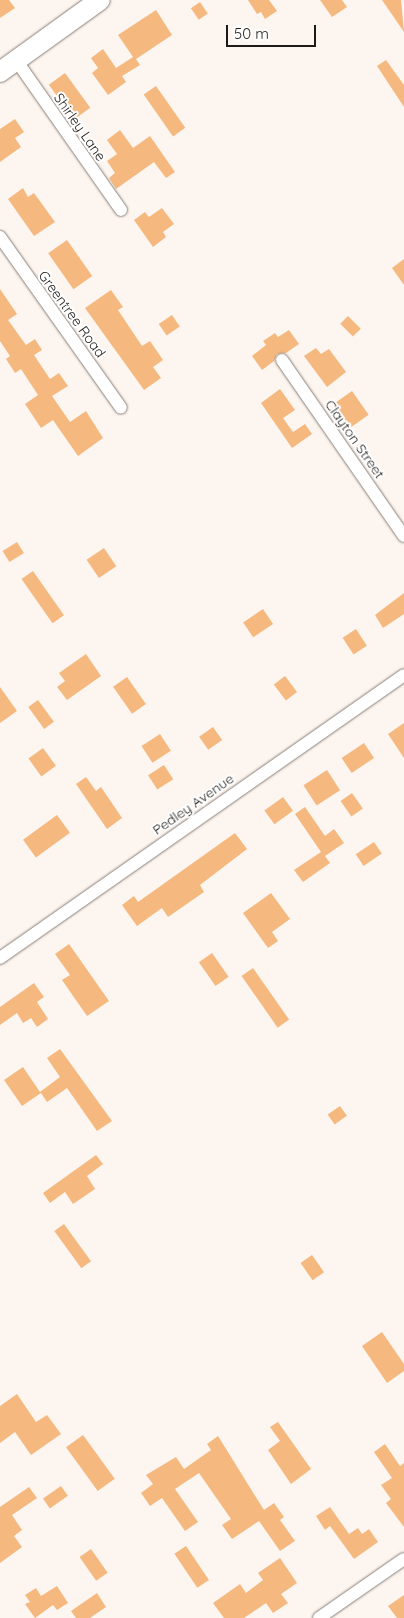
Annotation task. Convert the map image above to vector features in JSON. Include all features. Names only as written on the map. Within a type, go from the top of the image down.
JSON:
[{"type":"main road","points":[[0,72],[100,0]]},
{"type":"street","name":"Shirley Lane","points":[[16,60],[121,210]]},
{"type":"street","name":"Greentree Road","points":[[0,237],[121,408]]},
{"type":"street","name":"Clayton Street","points":[[282,360],[404,536]]},
{"type":"street","name":"Pedley Avenue","points":[[0,958],[404,675]]},
{"type":"street","points":[[319,1618],[404,1559]]},
{"type":"building","points":[[0,0],[9,0],[15,8],[0,18]]},
{"type":"building","points":[[248,0],[269,0],[277,11],[265,19],[261,12],[257,14]]},
{"type":"building","points":[[320,0],[342,0],[347,7],[332,17]]},
{"type":"building","points":[[382,0],[401,0],[404,32]]},
{"type":"building","points":[[200,2],[208,14],[199,20],[191,8]]},
{"type":"building","points":[[156,10],[172,35],[136,59],[140,65],[122,76],[126,82],[108,95],[92,73],[98,68],[91,58],[103,49],[116,68],[133,57],[118,35]]},
{"type":"building","points":[[386,60],[404,85],[404,107],[377,66]]},
{"type":"building","points":[[65,73],[90,108],[74,120],[49,85]]},
{"type":"building","points":[[156,86],[185,128],[173,136],[144,95]]},
{"type":"building","points":[[15,119],[24,132],[15,138],[21,147],[0,162],[0,129]]},
{"type":"building","points":[[120,130],[133,148],[150,136],[175,172],[166,178],[154,162],[116,189],[109,178],[115,173],[107,161],[117,154],[107,140]]},
{"type":"building","points":[[23,188],[28,197],[34,193],[55,222],[34,236],[8,199]]},
{"type":"building","points":[[162,208],[174,224],[163,232],[166,237],[153,247],[134,220],[145,212],[149,217]]},
{"type":"building","points":[[67,240],[92,276],[73,289],[48,253]]},
{"type":"building","points":[[404,259],[404,285],[392,268]]},
{"type":"building","points":[[0,289],[17,314],[8,320],[26,345],[35,339],[42,350],[34,355],[50,379],[59,373],[68,386],[52,396],[70,422],[86,411],[103,438],[78,456],[53,420],[41,428],[25,404],[38,395],[21,369],[15,373],[6,359],[10,356],[0,341]]},
{"type":"building","points":[[111,290],[123,307],[118,310],[142,346],[150,341],[163,360],[153,367],[161,378],[144,390],[85,308]]},
{"type":"building","points":[[172,315],[180,327],[167,336],[159,324]]},
{"type":"building","points":[[348,316],[361,329],[353,337],[340,324]]},
{"type":"building","points":[[289,330],[299,344],[286,353],[277,354],[274,361],[262,370],[252,356],[266,345],[263,341],[275,333],[278,337]]},
{"type":"building","points":[[316,348],[321,354],[329,349],[346,372],[327,387],[304,356]]},
{"type":"building","points":[[280,389],[295,410],[283,418],[293,432],[305,424],[312,434],[292,448],[261,403]]},
{"type":"building","points":[[352,391],[369,415],[350,428],[333,404]]},
{"type":"building","points":[[17,542],[24,553],[9,562],[3,551]]},
{"type":"building","points":[[104,548],[116,566],[99,578],[87,560]]},
{"type":"building","points":[[33,571],[64,615],[53,623],[22,579]]},
{"type":"building","points":[[404,593],[404,614],[383,628],[375,615]]},
{"type":"building","points":[[263,609],[273,624],[253,637],[243,622]]},
{"type":"building","points":[[356,629],[367,646],[353,654],[343,638]]},
{"type":"building","points":[[86,654],[101,676],[67,700],[57,687],[65,681],[59,673]]},
{"type":"building","points":[[285,676],[297,692],[286,700],[274,684]]},
{"type":"building","points":[[127,677],[146,704],[132,714],[113,687]]},
{"type":"building","points":[[0,687],[17,711],[0,723]]},
{"type":"building","points":[[38,700],[54,722],[44,729],[28,707]]},
{"type":"building","points":[[404,723],[404,758],[388,734]]},
{"type":"building","points":[[213,727],[222,740],[208,750],[199,737]]},
{"type":"building","points":[[160,734],[171,751],[152,763],[142,746]]},
{"type":"building","points":[[364,743],[374,758],[352,773],[342,758]]},
{"type":"building","points":[[43,748],[56,766],[41,776],[28,759]]},
{"type":"building","points":[[164,765],[173,779],[157,790],[148,775]]},
{"type":"building","points":[[327,770],[340,790],[317,805],[304,785]]},
{"type":"building","points":[[86,777],[96,791],[101,787],[122,818],[107,829],[76,784]]},
{"type":"building","points":[[352,793],[363,809],[351,817],[341,801]]},
{"type":"building","points":[[283,797],[293,811],[274,824],[264,811]]},
{"type":"building","points":[[305,807],[325,836],[334,829],[344,843],[325,856],[330,863],[303,882],[294,870],[321,852],[295,814]]},
{"type":"building","points":[[57,815],[70,833],[36,857],[23,840]]},
{"type":"building","points":[[235,833],[247,849],[200,885],[204,892],[168,917],[162,908],[137,926],[122,905],[134,896],[138,902]]},
{"type":"building","points":[[374,842],[382,854],[364,866],[356,854]]},
{"type":"building","points":[[271,893],[290,919],[272,932],[278,941],[268,948],[243,913]]},
{"type":"building","points":[[69,944],[109,1001],[87,1016],[62,980],[70,975],[55,954]]},
{"type":"building","points":[[212,953],[229,977],[216,986],[199,962]]},
{"type":"building","points":[[253,968],[289,1020],[278,1028],[242,976]]},
{"type":"building","points":[[34,983],[44,997],[37,1002],[48,1019],[37,1027],[31,1018],[23,1023],[17,1013],[0,1025],[0,1007]]},
{"type":"building","points":[[60,1049],[112,1121],[97,1131],[67,1088],[47,1102],[41,1093],[22,1106],[4,1080],[23,1067],[40,1092],[60,1077],[47,1058]]},
{"type":"building","points":[[340,1106],[347,1116],[335,1124],[328,1115]]},
{"type":"building","points":[[96,1155],[103,1164],[87,1176],[95,1189],[73,1204],[65,1192],[50,1203],[43,1193]]},
{"type":"building","points":[[64,1224],[91,1261],[81,1268],[54,1231]]},
{"type":"building","points":[[312,1255],[324,1272],[313,1280],[301,1263]]},
{"type":"building","points":[[382,1332],[404,1364],[404,1371],[387,1383],[362,1346]]},
{"type":"building","points":[[17,1394],[36,1422],[47,1415],[61,1434],[31,1455],[15,1432],[0,1443],[0,1406]]},
{"type":"building","points":[[278,1422],[311,1469],[291,1484],[268,1450],[280,1441],[270,1427]]},
{"type":"building","points":[[83,1435],[115,1479],[98,1491],[66,1447]]},
{"type":"building","points":[[218,1436],[264,1510],[274,1503],[284,1517],[280,1520],[295,1541],[280,1551],[259,1521],[232,1539],[222,1525],[231,1519],[199,1473],[175,1489],[198,1522],[185,1531],[162,1498],[150,1506],[141,1493],[153,1484],[146,1475],[176,1457],[184,1469],[211,1450],[207,1444]]},
{"type":"building","points":[[385,1444],[400,1466],[404,1463],[404,1527],[386,1503],[391,1499],[381,1485],[392,1478],[374,1452]]},
{"type":"building","points":[[61,1486],[68,1496],[50,1508],[43,1499]]},
{"type":"building","points":[[29,1487],[37,1498],[12,1515],[22,1530],[14,1536],[22,1547],[0,1563],[0,1507]]},
{"type":"building","points":[[330,1507],[349,1534],[358,1528],[362,1534],[369,1529],[378,1542],[354,1559],[330,1526],[325,1530],[316,1516]]},
{"type":"building","points":[[186,1546],[209,1580],[197,1588],[174,1554]]},
{"type":"building","points":[[91,1549],[108,1573],[96,1581],[80,1557]]},
{"type":"building","points":[[280,1558],[297,1583],[281,1594],[288,1603],[273,1613],[266,1603],[244,1618],[224,1618],[213,1603],[240,1584],[246,1593],[263,1580],[258,1573]]},
{"type":"building","points":[[57,1586],[68,1603],[57,1610],[53,1605],[35,1618],[25,1604],[30,1602],[25,1595],[36,1588],[41,1596]]},
{"type":"building","points":[[97,1593],[106,1607],[90,1618],[76,1618],[71,1611]]},
{"type":"building","points":[[404,1595],[404,1618],[397,1618],[388,1606]]}]
